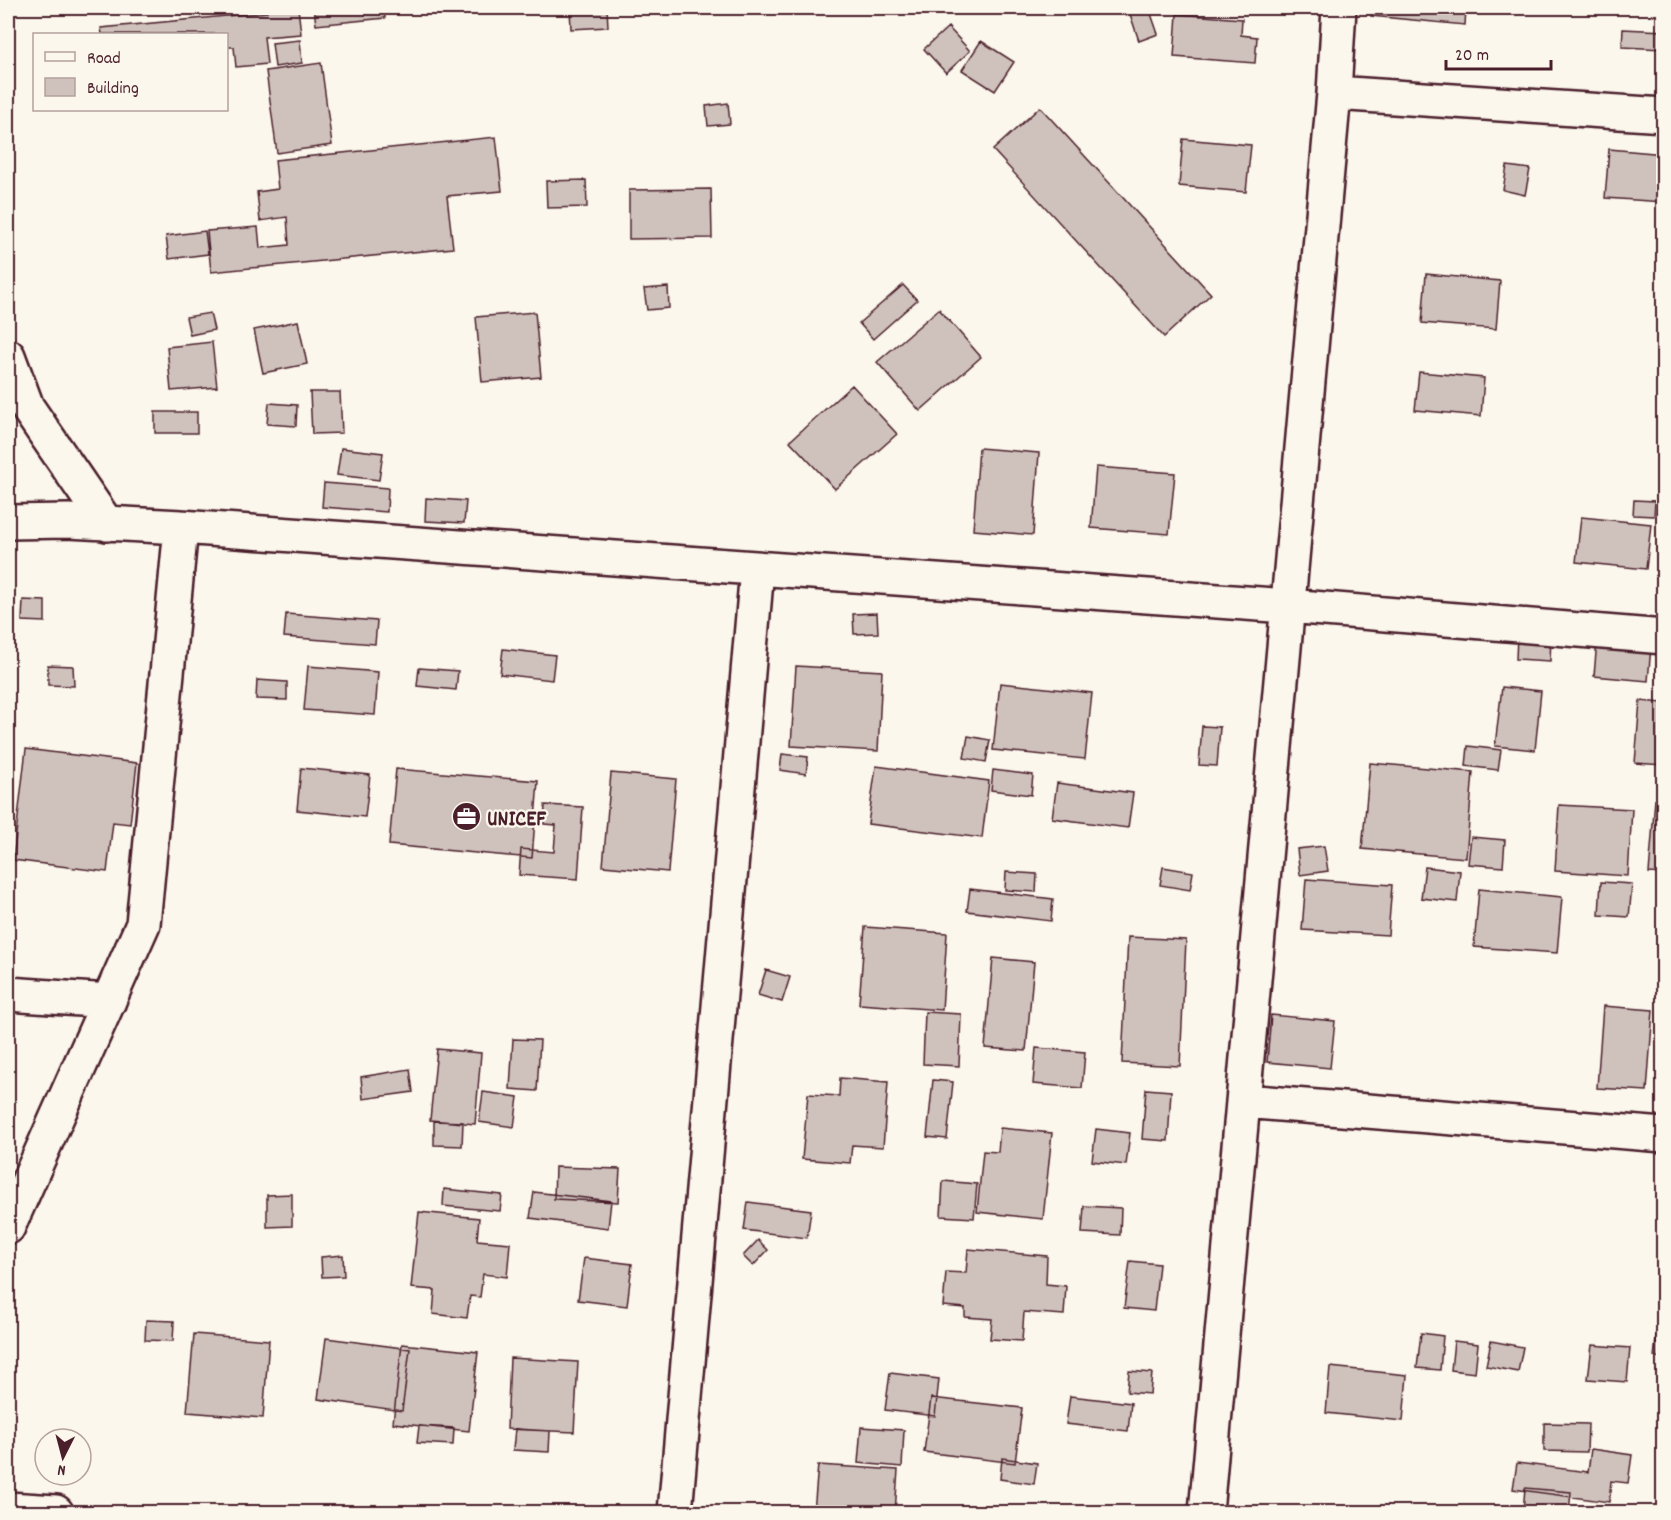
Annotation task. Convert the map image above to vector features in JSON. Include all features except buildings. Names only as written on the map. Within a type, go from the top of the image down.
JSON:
[{"type":"street","points":[[1206,1512],[1334,93],[1339,8]]},
{"type":"street","points":[[1334,93],[1664,116]]},
{"type":"street","points":[[8,356],[27,407],[108,524]]},
{"type":"street","points":[[8,522],[68,521],[181,527],[1288,606],[1664,637]]},
{"type":"street","points":[[8,1227],[143,924],[181,527]]},
{"type":"street","points":[[675,1512],[757,569]]},
{"type":"street","points":[[8,994],[109,1001]]},
{"type":"street","points":[[1243,1101],[1664,1135]]},
{"type":"street","points":[[8,1509],[56,1512]]},
{"type":"place","name":"UNICEF","points":[[466,817]]}]
